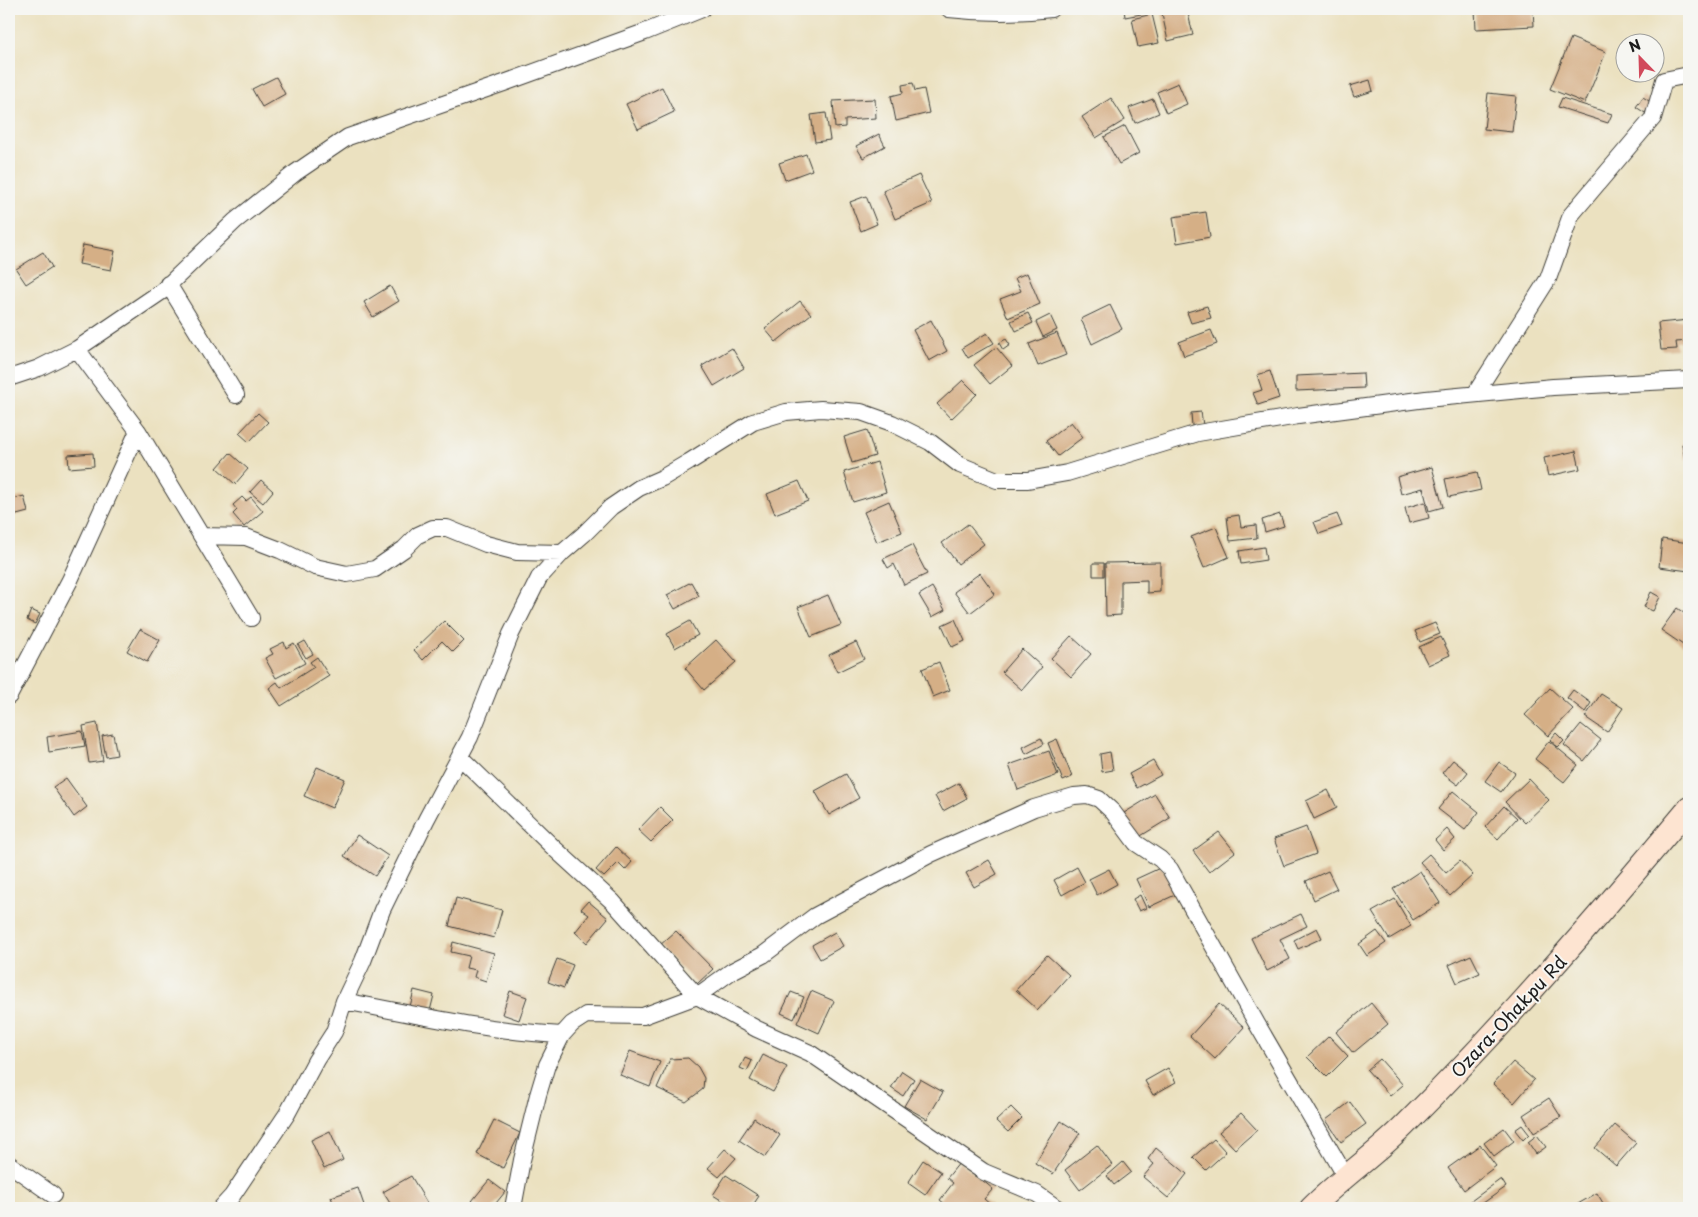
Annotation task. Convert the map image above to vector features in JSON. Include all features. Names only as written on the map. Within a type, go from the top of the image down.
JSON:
[{"type":"main road","name":"Ozara-Ohakpu Rd","points":[[1311,1208],[1402,1128],[1494,1033],[1607,906],[1689,808]]},
{"type":"street","points":[[9,378],[39,368],[77,350],[161,292],[235,221],[295,173],[348,137],[523,77],[702,9]]},
{"type":"street","points":[[949,9],[975,12],[1051,9]]},
{"type":"street","points":[[1475,394],[1548,279],[1570,215],[1653,118],[1664,80],[1689,75]]},
{"type":"street","points":[[168,284],[236,394]]},
{"type":"street","points":[[77,350],[138,431],[251,618]]},
{"type":"street","points":[[221,1208],[232,1196],[287,1114],[316,1060],[334,1032],[344,1001],[363,961],[382,910],[426,820],[460,757],[511,634],[539,578],[562,553],[611,507],[753,422],[786,412],[821,410],[861,412],[892,423],[930,442],[960,465],[997,480],[1028,480],[1067,473],[1198,433],[1298,416],[1475,394],[1689,380]]},
{"type":"street","points":[[9,696],[70,580],[138,431]]},
{"type":"street","points":[[202,536],[246,537],[280,550],[315,567],[347,574],[375,569],[404,549],[418,535],[433,528],[446,528],[486,544],[517,552],[562,553]]},
{"type":"street","points":[[460,757],[613,902],[697,996],[757,1029],[810,1053],[984,1172],[1037,1194],[1057,1208]]},
{"type":"street","points":[[513,1208],[522,1160],[547,1064],[562,1035],[572,1024],[586,1015],[643,1016],[697,996],[732,970],[763,955],[815,916],[931,854],[1034,808],[1074,796],[1087,795],[1099,799],[1113,812],[1136,843],[1160,859],[1170,869],[1346,1177]]},
{"type":"street","points":[[344,1001],[449,1022],[508,1031],[562,1035]]},
{"type":"street","points":[[9,1164],[52,1195]]},
{"type":"building","points":[[1124,9],[1151,9],[1152,12],[1125,17]]},
{"type":"building","points":[[1161,9],[1187,9],[1193,35],[1168,41]]},
{"type":"building","points":[[1475,9],[1533,9],[1534,26],[1476,29]]},
{"type":"building","points":[[1152,14],[1159,43],[1138,47],[1132,19]]},
{"type":"building","points":[[1571,38],[1606,52],[1585,103],[1550,89]]},
{"type":"building","points":[[276,77],[285,94],[262,107],[252,89]]},
{"type":"building","points":[[1370,80],[1373,91],[1354,97],[1350,86]]},
{"type":"building","points":[[913,83],[915,91],[924,89],[929,113],[896,121],[891,96],[903,93],[902,85]]},
{"type":"building","points":[[1178,83],[1187,104],[1166,113],[1157,92]]},
{"type":"building","points":[[662,87],[674,112],[638,129],[626,104]]},
{"type":"building","points":[[1488,93],[1516,96],[1512,132],[1484,129]]},
{"type":"building","points":[[1643,97],[1652,103],[1645,113],[1636,107]]},
{"type":"building","points":[[1111,98],[1125,120],[1096,138],[1082,117]]},
{"type":"building","points":[[1562,98],[1612,114],[1608,123],[1558,107]]},
{"type":"building","points":[[875,99],[876,118],[845,120],[845,127],[835,128],[833,101]]},
{"type":"building","points":[[1153,99],[1159,113],[1135,123],[1129,108]]},
{"type":"building","points":[[826,113],[830,140],[815,142],[811,115]]},
{"type":"building","points":[[1125,126],[1139,153],[1119,164],[1104,137]]},
{"type":"building","points":[[879,134],[885,146],[863,158],[856,146]]},
{"type":"building","points":[[806,154],[812,170],[785,180],[779,163]]},
{"type":"building","points":[[919,175],[932,203],[895,219],[883,191]]},
{"type":"building","points":[[866,196],[877,224],[861,231],[850,202]]},
{"type":"building","points":[[1206,212],[1210,237],[1177,243],[1173,217]]},
{"type":"building","points":[[83,245],[115,251],[111,270],[79,264]]},
{"type":"building","points":[[43,252],[52,267],[26,284],[16,269]]},
{"type":"building","points":[[1027,273],[1040,304],[1008,318],[1000,299],[1021,291],[1015,278]]},
{"type":"building","points":[[390,286],[399,301],[373,317],[364,302]]},
{"type":"building","points":[[800,301],[811,314],[776,342],[765,329]]},
{"type":"building","points":[[1110,305],[1122,329],[1092,344],[1081,319]]},
{"type":"building","points":[[1207,306],[1211,318],[1191,323],[1187,312]]},
{"type":"building","points":[[1028,313],[1033,323],[1016,331],[1011,321]]},
{"type":"building","points":[[1050,315],[1057,330],[1043,337],[1036,322]]},
{"type":"building","points":[[931,320],[947,351],[929,361],[913,330]]},
{"type":"building","points":[[1689,320],[1689,341],[1676,342],[1677,349],[1661,350],[1658,323]]},
{"type":"building","points":[[1211,330],[1217,344],[1184,356],[1179,342]]},
{"type":"building","points":[[987,333],[994,343],[968,358],[962,348]]},
{"type":"building","points":[[1057,333],[1066,355],[1038,366],[1029,344]]},
{"type":"building","points":[[1006,339],[1010,345],[1003,350],[999,343]]},
{"type":"building","points":[[996,347],[1012,366],[990,384],[974,365]]},
{"type":"building","points":[[732,348],[744,368],[714,386],[702,366]]},
{"type":"building","points":[[1270,371],[1279,398],[1258,405],[1253,393],[1262,390],[1257,375]]},
{"type":"building","points":[[1363,373],[1364,388],[1296,391],[1296,376]]},
{"type":"building","points":[[963,380],[977,394],[951,419],[937,404]]},
{"type":"building","points":[[1201,412],[1203,425],[1192,426],[1191,413]]},
{"type":"building","points":[[258,413],[268,422],[249,442],[239,433]]},
{"type":"building","points":[[1071,422],[1083,437],[1058,456],[1046,441]]},
{"type":"building","points":[[867,430],[875,456],[852,463],[844,437]]},
{"type":"building","points":[[1689,443],[1689,458],[1685,459],[1682,444]]},
{"type":"building","points":[[1576,451],[1580,469],[1548,476],[1544,458]]},
{"type":"building","points":[[93,453],[94,466],[69,468],[68,455]]},
{"type":"building","points":[[230,453],[248,469],[235,484],[217,468]]},
{"type":"building","points":[[877,462],[886,492],[853,502],[844,472]]},
{"type":"building","points":[[1432,467],[1443,507],[1429,511],[1423,488],[1401,494],[1397,477]]},
{"type":"building","points":[[1477,472],[1481,490],[1449,497],[1445,479]]},
{"type":"building","points":[[261,480],[273,491],[263,503],[250,492]]},
{"type":"building","points":[[799,481],[808,501],[775,514],[767,494]]},
{"type":"building","points":[[24,496],[28,512],[9,517],[9,500]]},
{"type":"building","points":[[242,497],[246,501],[251,497],[263,511],[244,527],[233,514],[237,510],[233,505]]},
{"type":"building","points":[[889,501],[902,532],[877,542],[864,512]]},
{"type":"building","points":[[1425,502],[1429,518],[1409,523],[1405,508]]},
{"type":"building","points":[[1280,514],[1284,526],[1265,532],[1262,520]]},
{"type":"building","points":[[1337,514],[1342,526],[1319,534],[1314,522]]},
{"type":"building","points":[[1239,515],[1241,527],[1256,525],[1257,538],[1230,541],[1227,517]]},
{"type":"building","points":[[968,524],[984,544],[958,564],[942,543]]},
{"type":"building","points":[[1216,527],[1229,557],[1204,568],[1191,537]]},
{"type":"building","points":[[1662,539],[1689,543],[1689,571],[1659,567]]},
{"type":"building","points":[[912,545],[927,574],[904,585],[894,564],[888,568],[883,559]]},
{"type":"building","points":[[1264,547],[1266,560],[1241,564],[1239,551]]},
{"type":"building","points":[[1160,562],[1160,592],[1147,593],[1147,580],[1121,581],[1121,615],[1106,616],[1105,563]]},
{"type":"building","points":[[1093,563],[1104,563],[1104,576],[1093,576]]},
{"type":"building","points":[[980,573],[995,594],[970,613],[954,592]]},
{"type":"building","points":[[691,582],[699,596],[675,609],[667,595]]},
{"type":"building","points":[[932,587],[945,610],[932,617],[919,595]]},
{"type":"building","points":[[1651,592],[1660,597],[1653,611],[1644,607]]},
{"type":"building","points":[[828,595],[841,625],[811,637],[798,607]]},
{"type":"building","points":[[1677,608],[1689,617],[1689,636],[1683,645],[1661,630]]},
{"type":"building","points":[[31,610],[40,614],[35,624],[27,620]]},
{"type":"building","points":[[955,619],[965,641],[952,647],[942,625]]},
{"type":"building","points":[[444,621],[464,641],[453,652],[442,641],[423,660],[414,650]]},
{"type":"building","points":[[690,621],[698,635],[675,648],[667,634]]},
{"type":"building","points":[[1435,623],[1440,634],[1420,642],[1415,631]]},
{"type":"building","points":[[140,629],[160,640],[147,662],[127,651]]},
{"type":"building","points":[[1071,636],[1091,654],[1071,677],[1051,658]]},
{"type":"building","points":[[1441,637],[1450,655],[1428,665],[1419,647]]},
{"type":"building","points":[[716,640],[736,662],[704,690],[685,668]]},
{"type":"building","points":[[305,641],[313,654],[306,658],[298,645]]},
{"type":"building","points":[[284,642],[286,648],[294,643],[305,663],[276,678],[265,658],[273,654],[270,649]]},
{"type":"building","points":[[856,642],[864,659],[837,672],[829,655]]},
{"type":"building","points":[[1022,649],[1042,667],[1022,690],[1002,672]]},
{"type":"building","points":[[317,657],[329,676],[281,706],[269,688],[277,682],[281,688],[314,667],[310,662]]},
{"type":"building","points":[[939,662],[950,690],[933,697],[922,669]]},
{"type":"building","points":[[1550,688],[1573,709],[1548,736],[1525,715]]},
{"type":"building","points":[[1573,690],[1591,703],[1585,712],[1567,698]]},
{"type":"building","points":[[1601,694],[1623,708],[1607,732],[1585,717]]},
{"type":"building","points":[[97,723],[103,761],[89,763],[83,726]]},
{"type":"building","points":[[1581,724],[1601,740],[1584,761],[1564,745]]},
{"type":"building","points":[[82,731],[85,746],[49,752],[47,737]]},
{"type":"building","points":[[1556,733],[1564,741],[1558,747],[1550,740]]},
{"type":"building","points":[[113,734],[117,755],[106,757],[102,736]]},
{"type":"building","points":[[1041,738],[1044,744],[1026,754],[1023,747]]},
{"type":"building","points":[[1057,739],[1072,777],[1063,781],[1048,743]]},
{"type":"building","points":[[1549,741],[1578,765],[1564,782],[1535,759]]},
{"type":"building","points":[[1049,751],[1058,775],[1018,790],[1009,765]]},
{"type":"building","points":[[1110,752],[1113,770],[1102,772],[1100,754]]},
{"type":"building","points":[[1453,760],[1468,772],[1458,785],[1442,773]]},
{"type":"building","points":[[1153,761],[1161,775],[1137,788],[1129,774]]},
{"type":"building","points":[[1499,762],[1515,773],[1501,792],[1485,781]]},
{"type":"building","points":[[317,767],[345,779],[332,808],[304,796]]},
{"type":"building","points":[[846,774],[859,798],[829,815],[815,791]]},
{"type":"building","points":[[66,778],[87,807],[74,817],[53,787]]},
{"type":"building","points":[[1529,779],[1549,800],[1525,823],[1505,802]]},
{"type":"building","points":[[959,783],[967,798],[943,811],[935,796]]},
{"type":"building","points":[[1328,790],[1337,808],[1314,819],[1306,801]]},
{"type":"building","points":[[1453,791],[1479,812],[1465,830],[1438,809]]},
{"type":"building","points":[[1155,794],[1170,818],[1139,837],[1124,813]]},
{"type":"building","points":[[1504,806],[1517,818],[1498,839],[1485,827]]},
{"type":"building","points":[[660,807],[673,820],[651,842],[638,830]]},
{"type":"building","points":[[1306,827],[1316,854],[1284,866],[1274,839]]},
{"type":"building","points":[[1447,829],[1455,839],[1443,850],[1435,840]]},
{"type":"building","points":[[1219,832],[1235,852],[1209,872],[1193,851]]},
{"type":"building","points":[[357,835],[388,856],[375,876],[344,856]]},
{"type":"building","points":[[616,847],[632,862],[625,870],[618,863],[604,877],[596,870]]},
{"type":"building","points":[[1429,854],[1446,873],[1460,861],[1473,875],[1450,896],[1420,862]]},
{"type":"building","points":[[989,860],[997,874],[974,887],[966,873]]},
{"type":"building","points":[[1077,867],[1085,882],[1062,895],[1054,880]]},
{"type":"building","points":[[1162,867],[1175,895],[1149,907],[1136,879]]},
{"type":"building","points":[[1109,869],[1117,884],[1097,895],[1089,879]]},
{"type":"building","points":[[1328,871],[1337,889],[1314,900],[1306,881]]},
{"type":"building","points":[[1420,871],[1440,903],[1413,920],[1393,889]]},
{"type":"building","points":[[1140,895],[1146,908],[1139,911],[1133,899]]},
{"type":"building","points":[[456,898],[502,910],[494,938],[449,926]]},
{"type":"building","points":[[1395,899],[1411,926],[1389,939],[1372,912]]},
{"type":"building","points":[[588,901],[608,918],[587,943],[575,932],[589,915],[581,909]]},
{"type":"building","points":[[1301,914],[1307,926],[1280,939],[1290,959],[1267,971],[1251,938]]},
{"type":"building","points":[[1317,928],[1322,938],[1298,949],[1294,940]]},
{"type":"building","points":[[676,931],[713,969],[697,984],[659,946]]},
{"type":"building","points":[[1377,931],[1386,943],[1367,956],[1359,944]]},
{"type":"building","points":[[835,932],[843,946],[820,959],[812,945]]},
{"type":"building","points":[[453,942],[494,953],[486,981],[474,977],[476,970],[466,968],[469,956],[451,952]]},
{"type":"building","points":[[1047,955],[1069,975],[1038,1010],[1016,990]]},
{"type":"building","points":[[1471,955],[1480,973],[1457,983],[1449,965]]},
{"type":"building","points":[[557,959],[573,965],[564,988],[548,982]]},
{"type":"building","points":[[414,990],[434,995],[429,1015],[409,1011]]},
{"type":"building","points":[[510,991],[527,997],[519,1020],[502,1014]]},
{"type":"building","points":[[811,991],[834,1001],[819,1033],[797,1023]]},
{"type":"building","points":[[791,992],[804,997],[794,1019],[781,1013]]},
{"type":"building","points":[[1371,1003],[1388,1024],[1353,1053],[1336,1032]]},
{"type":"building","points":[[1219,1004],[1244,1027],[1215,1059],[1190,1036]]},
{"type":"building","points":[[1329,1036],[1348,1056],[1327,1077],[1307,1057]]},
{"type":"building","points":[[630,1051],[660,1062],[650,1087],[620,1075]]},
{"type":"building","points":[[763,1055],[787,1067],[773,1092],[750,1080]]},
{"type":"building","points":[[688,1058],[698,1067],[704,1078],[703,1089],[686,1102],[657,1088],[670,1059]]},
{"type":"building","points":[[745,1058],[752,1061],[747,1071],[740,1068]]},
{"type":"building","points":[[1380,1059],[1403,1085],[1390,1096],[1367,1070]]},
{"type":"building","points":[[1513,1062],[1534,1080],[1514,1103],[1493,1084]]},
{"type":"building","points":[[1168,1068],[1176,1082],[1153,1095],[1145,1081]]},
{"type":"building","points":[[902,1071],[914,1079],[903,1096],[891,1088]]},
{"type":"building","points":[[920,1079],[943,1092],[927,1119],[904,1106]]},
{"type":"building","points":[[1549,1098],[1561,1117],[1534,1133],[1523,1115]]},
{"type":"building","points":[[1350,1102],[1366,1124],[1341,1142],[1326,1120]]},
{"type":"building","points":[[1011,1107],[1022,1118],[1008,1132],[996,1121]]},
{"type":"building","points":[[1241,1113],[1257,1130],[1235,1149],[1219,1132]]},
{"type":"building","points":[[754,1118],[780,1135],[765,1157],[739,1140]]},
{"type":"building","points":[[494,1120],[520,1133],[503,1168],[477,1154]]},
{"type":"building","points":[[1061,1121],[1080,1133],[1053,1174],[1035,1163]]},
{"type":"building","points":[[1522,1125],[1529,1134],[1523,1140],[1515,1130]]},
{"type":"building","points":[[1615,1125],[1636,1143],[1616,1166],[1595,1148]]},
{"type":"building","points":[[1504,1128],[1514,1141],[1494,1156],[1484,1143]]},
{"type":"building","points":[[330,1131],[343,1160],[324,1169],[311,1140]]},
{"type":"building","points":[[1537,1135],[1546,1147],[1536,1154],[1528,1142]]},
{"type":"building","points":[[1214,1139],[1226,1152],[1206,1170],[1193,1157]]},
{"type":"building","points":[[1097,1145],[1112,1165],[1080,1190],[1065,1170]]},
{"type":"building","points":[[1480,1145],[1496,1166],[1464,1190],[1448,1168]]},
{"type":"building","points":[[1156,1148],[1187,1174],[1168,1198],[1143,1177],[1154,1164],[1148,1159]]},
{"type":"building","points":[[725,1149],[736,1158],[719,1177],[708,1168]]},
{"type":"building","points":[[923,1160],[941,1172],[925,1195],[908,1183]]},
{"type":"building","points":[[960,1162],[993,1189],[984,1199],[991,1205],[988,1208],[950,1208],[940,1200],[953,1183],[947,1178]]},
{"type":"building","points":[[1123,1162],[1131,1172],[1114,1185],[1107,1176]]},
{"type":"building","points":[[726,1175],[759,1196],[751,1208],[734,1208],[713,1195]]},
{"type":"building","points":[[411,1176],[430,1208],[393,1208],[383,1192]]},
{"type":"building","points":[[1501,1179],[1506,1187],[1476,1208],[1471,1201]]},
{"type":"building","points":[[489,1180],[505,1192],[492,1208],[481,1208],[472,1201]]},
{"type":"building","points":[[358,1188],[365,1208],[335,1208],[331,1197]]},
{"type":"building","points":[[1597,1193],[1606,1208],[1571,1208]]}]
